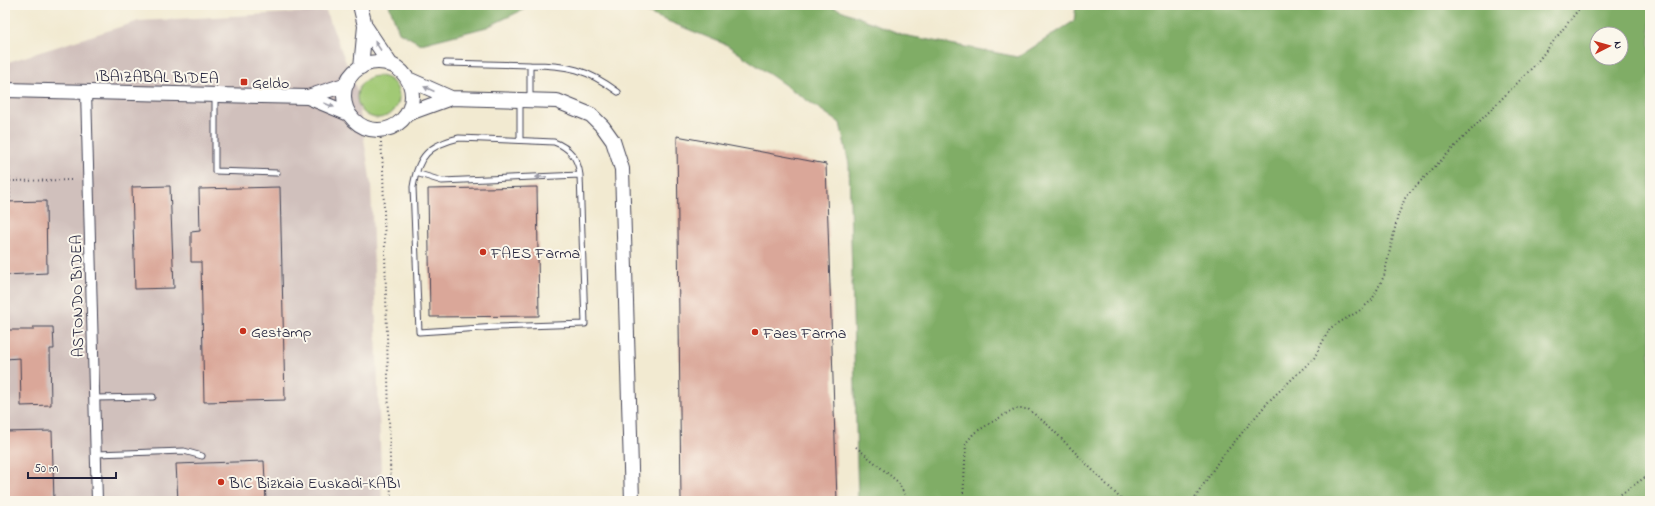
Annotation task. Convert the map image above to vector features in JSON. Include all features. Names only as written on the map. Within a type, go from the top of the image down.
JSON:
[{"type":"street","points":[[360,5],[365,26],[361,67]]},
{"type":"street","points":[[365,26],[391,65]]},
{"type":"street","points":[[451,98],[408,79],[398,68],[376,62],[361,67],[355,71],[347,84],[344,99],[350,114],[361,125],[380,130],[391,128],[407,114],[451,98],[557,101],[578,108],[591,115],[612,141],[622,169],[632,501]]},
{"type":"street","points":[[407,114],[412,100],[412,93],[408,79]]},
{"type":"street","name":"IBAIZABAL BIDEA","points":[[308,97],[347,84]]},
{"type":"street","name":"IBAIZABAL BIDEA","points":[[5,90],[308,97],[350,114]]},
{"type":"street","name":"ASTONDO BIDEA","points":[[86,91],[97,501]]},
{"type":"lane","points":[[446,63],[553,65],[580,70],[592,75],[618,92]]},
{"type":"lane","points":[[520,140],[530,65]]},
{"type":"lane","points":[[215,94],[215,171],[277,173]]},
{"type":"lane","points":[[459,138],[520,140],[554,142],[563,145],[573,154],[579,164],[585,324],[497,327],[419,332],[413,187],[416,173],[426,153],[436,145],[448,140],[459,138]]},
{"type":"lane","points":[[416,173],[442,181],[580,175]]},
{"type":"lane","points":[[94,398],[153,397]]},
{"type":"lane","points":[[96,454],[184,451],[202,456]]},
{"type":"path","points":[[1193,501],[1220,459],[1269,401],[1314,358],[1330,328],[1360,311],[1372,300],[1384,276],[1398,215],[1406,196],[1534,66],[1582,5]]},
{"type":"path","points":[[7,105],[10,202]]},
{"type":"path","points":[[380,130],[385,224],[392,501]]},
{"type":"path","points":[[10,181],[74,180]]},
{"type":"path","points":[[963,501],[966,444],[974,434],[1014,409],[1028,409],[1048,425],[1123,501]]},
{"type":"path","points":[[856,447],[898,482],[908,501]]},
{"type":"path","points":[[1611,501],[1650,475]]},
{"type":"shaded area","points":[[326,11],[356,88],[371,184],[382,501],[5,501],[5,63],[139,21]]},
{"type":"green space","points":[[389,5],[533,5],[487,27],[421,44],[399,32]]},
{"type":"green space","points":[[628,5],[828,5],[903,35],[1018,57],[1074,21],[1076,5],[1650,5],[1650,501],[858,501],[849,164],[840,123],[727,45]]},
{"type":"green space","points":[[378,76],[393,82],[399,97],[393,112],[378,118],[363,112],[357,97],[363,82]]},
{"type":"building","name":"Faes Farma","points":[[677,136],[826,164],[837,501],[681,501]]},
{"type":"building","points":[[170,186],[174,288],[135,289],[132,187]]},
{"type":"building","name":"Gestamp","points":[[280,187],[285,400],[204,402],[201,262],[191,262],[191,232],[200,231],[199,189]]},
{"type":"building","name":"FAES Farma","points":[[537,187],[539,316],[430,317],[428,189]]},
{"type":"building","points":[[46,201],[47,273],[5,275],[5,202]]},
{"type":"building","points":[[33,327],[53,327],[54,349],[50,349],[51,405],[21,406],[20,358],[5,359],[5,330],[33,330]]},
{"type":"building","points":[[52,431],[54,501],[5,501],[5,432]]},
{"type":"building","name":"BIC Bizkaia Euskadi-KABI","points":[[264,461],[266,501],[178,501],[176,464]]},
{"type":"place","name":"Geldo","points":[[244,82]]},
{"type":"place","name":"FAES Farma","points":[[483,252]]},
{"type":"place","name":"Gestamp","points":[[243,331]]},
{"type":"place","name":"Faes Farma","points":[[755,332]]},
{"type":"place","name":"BIC Bizkaia Euskadi-KABI","points":[[221,482]]}]
